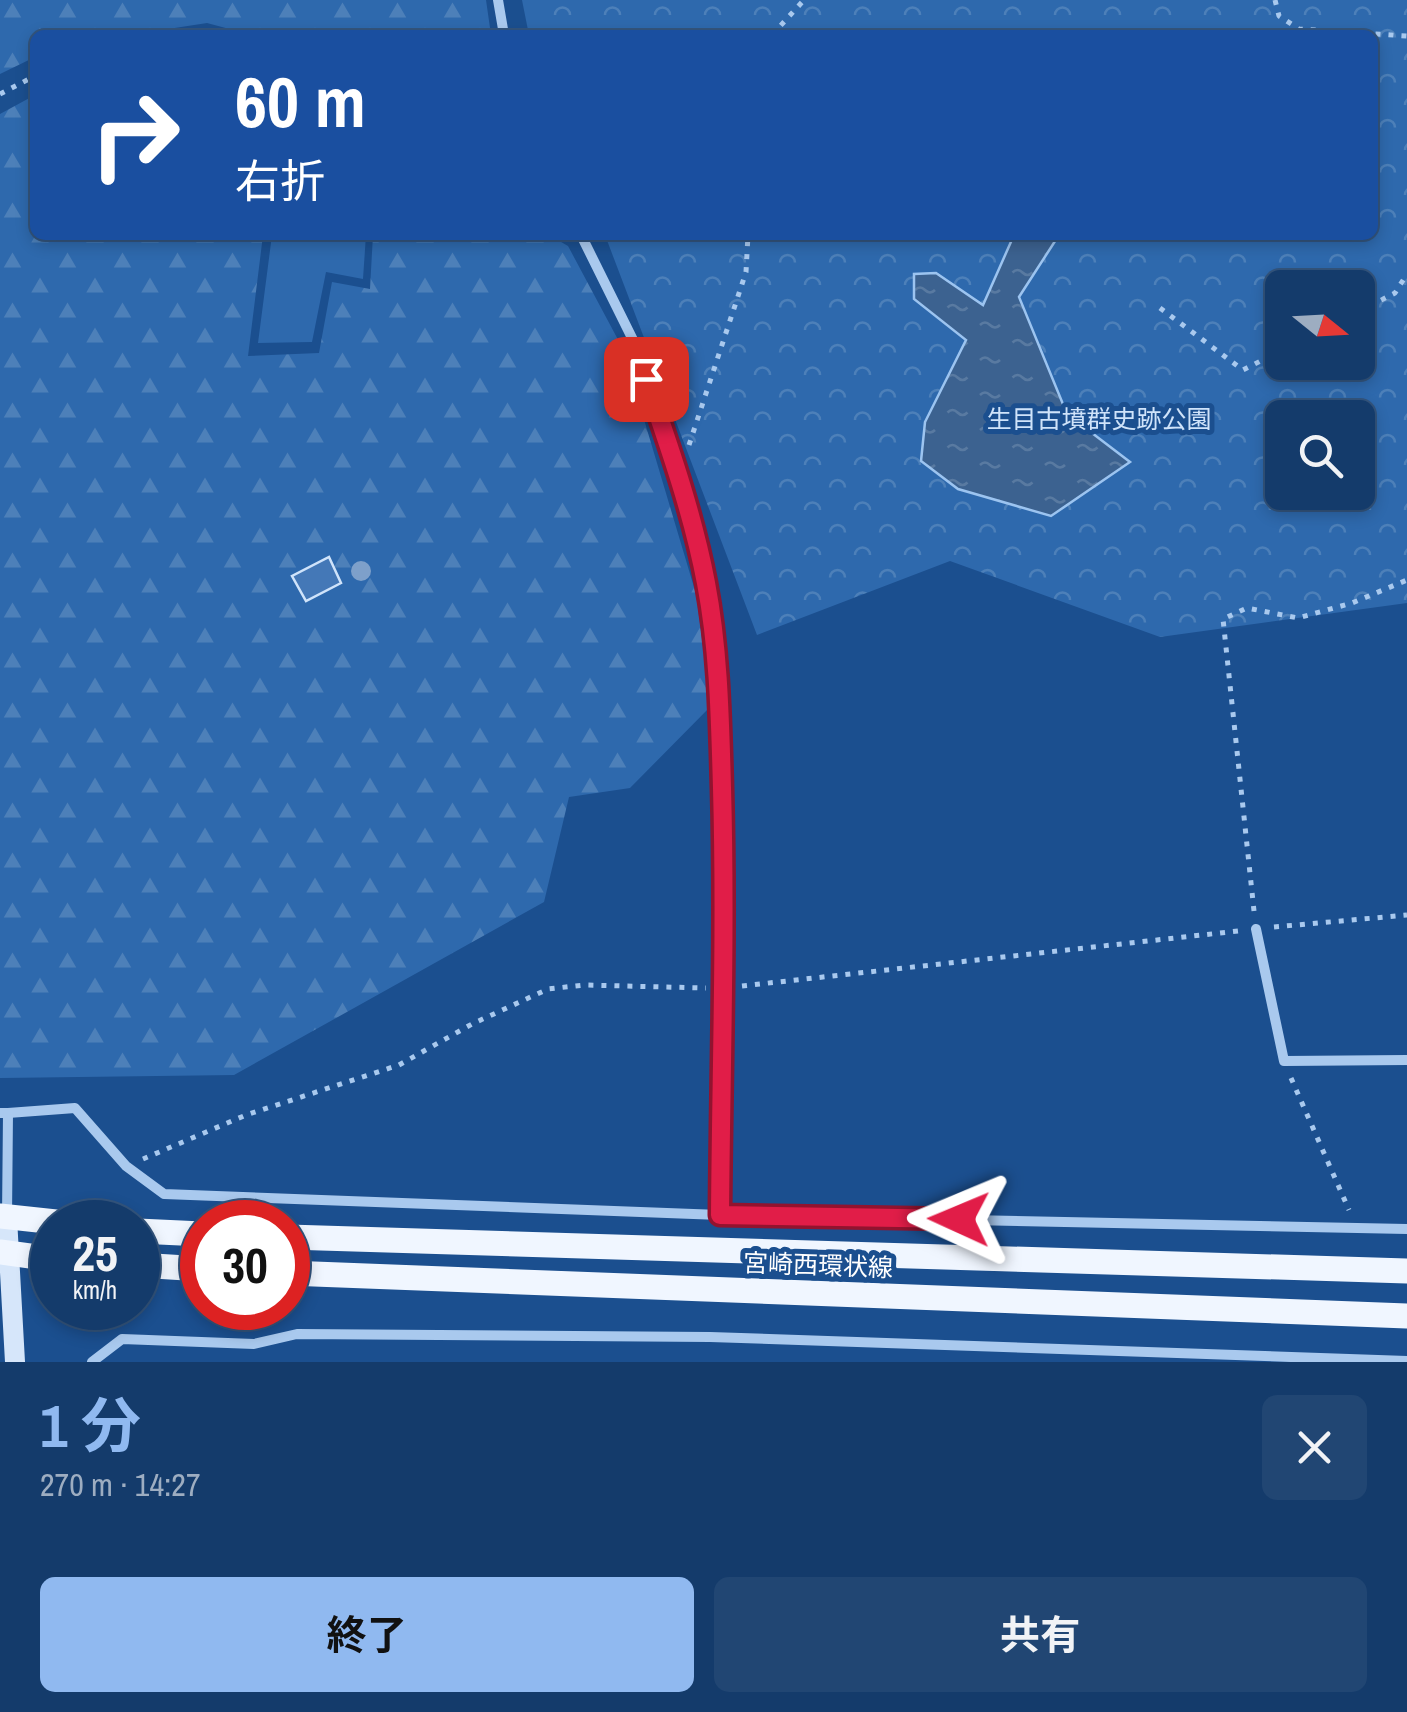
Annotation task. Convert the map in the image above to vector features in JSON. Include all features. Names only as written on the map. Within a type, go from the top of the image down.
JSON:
[{"type":"main road","points":[[3,1217],[30,1220]]},
{"type":"main road","name":"宮崎西環状線","points":[[310,1238],[1407,1271]]},
{"type":"main road","points":[[5,1253],[30,1256]]},
{"type":"main road","name":"宮崎西環状線","points":[[310,1274],[1407,1316]]},
{"type":"street","points":[[498,0],[503,30]]},
{"type":"street","points":[[583,240],[636,346],[678,477],[707,586],[720,695],[724,875],[720,1215]]},
{"type":"street","points":[[1256,929],[1284,1061],[1407,1060]]},
{"type":"street","points":[[15,1362],[3,1217],[4,1113],[76,1108],[126,1166],[164,1194],[720,1215],[1407,1229]]},
{"type":"street","points":[[92,1362],[122,1339],[254,1344],[297,1334],[710,1337],[1407,1361]]},
{"type":"path","points":[[777,30],[804,0]]},
{"type":"path","points":[[1274,0],[1279,16],[1299,29],[1314,30]]},
{"type":"path","points":[[1378,34],[1407,36]]},
{"type":"path","points":[[0,94],[30,79]]},
{"type":"path","points":[[678,477],[746,272],[748,240]]},
{"type":"path","points":[[1375,303],[1395,293],[1407,274]]},
{"type":"path","points":[[1160,308],[1243,370],[1265,359]]},
{"type":"path","points":[[1256,929],[1223,619],[1247,608],[1298,618],[1352,603],[1407,580]]},
{"type":"path","points":[[126,1166],[246,1115],[399,1065],[472,1024],[548,989],[584,985],[722,989],[1407,915]]},
{"type":"path","points":[[1284,1061],[1356,1226]]},
{"type":"green space","points":[[0,0],[486,0],[490,30],[233,30],[207,23],[162,30],[30,30],[30,59],[0,74]]},
{"type":"green space","name":"生目古墳群史跡公園","points":[[522,0],[1407,0],[1407,603],[1160,637],[950,561],[757,635],[607,240],[1378,240],[1378,30],[528,30]]},
{"type":"green space","points":[[30,98],[30,240],[262,240],[248,356],[319,353],[332,282],[370,289],[373,240],[558,240],[568,246],[623,349],[696,594],[711,706],[630,788],[569,797],[544,902],[234,1075],[0,1078],[0,114]]},
{"type":"green space","points":[[271,240],[366,240],[363,279],[326,272],[312,342],[258,343]]},
{"type":"water","points":[[1012,240],[1056,240],[1019,297],[1067,414],[1130,462],[1051,516],[958,489],[921,461],[925,422],[966,340],[914,299],[914,274],[936,273],[983,305]]},
{"type":"building","points":[[329,557],[341,583],[306,601],[292,576]]},
{"type":"route","points":[[646,379],[690,512],[707,586],[720,695],[724,875],[720,1215],[959,1219]]}]
